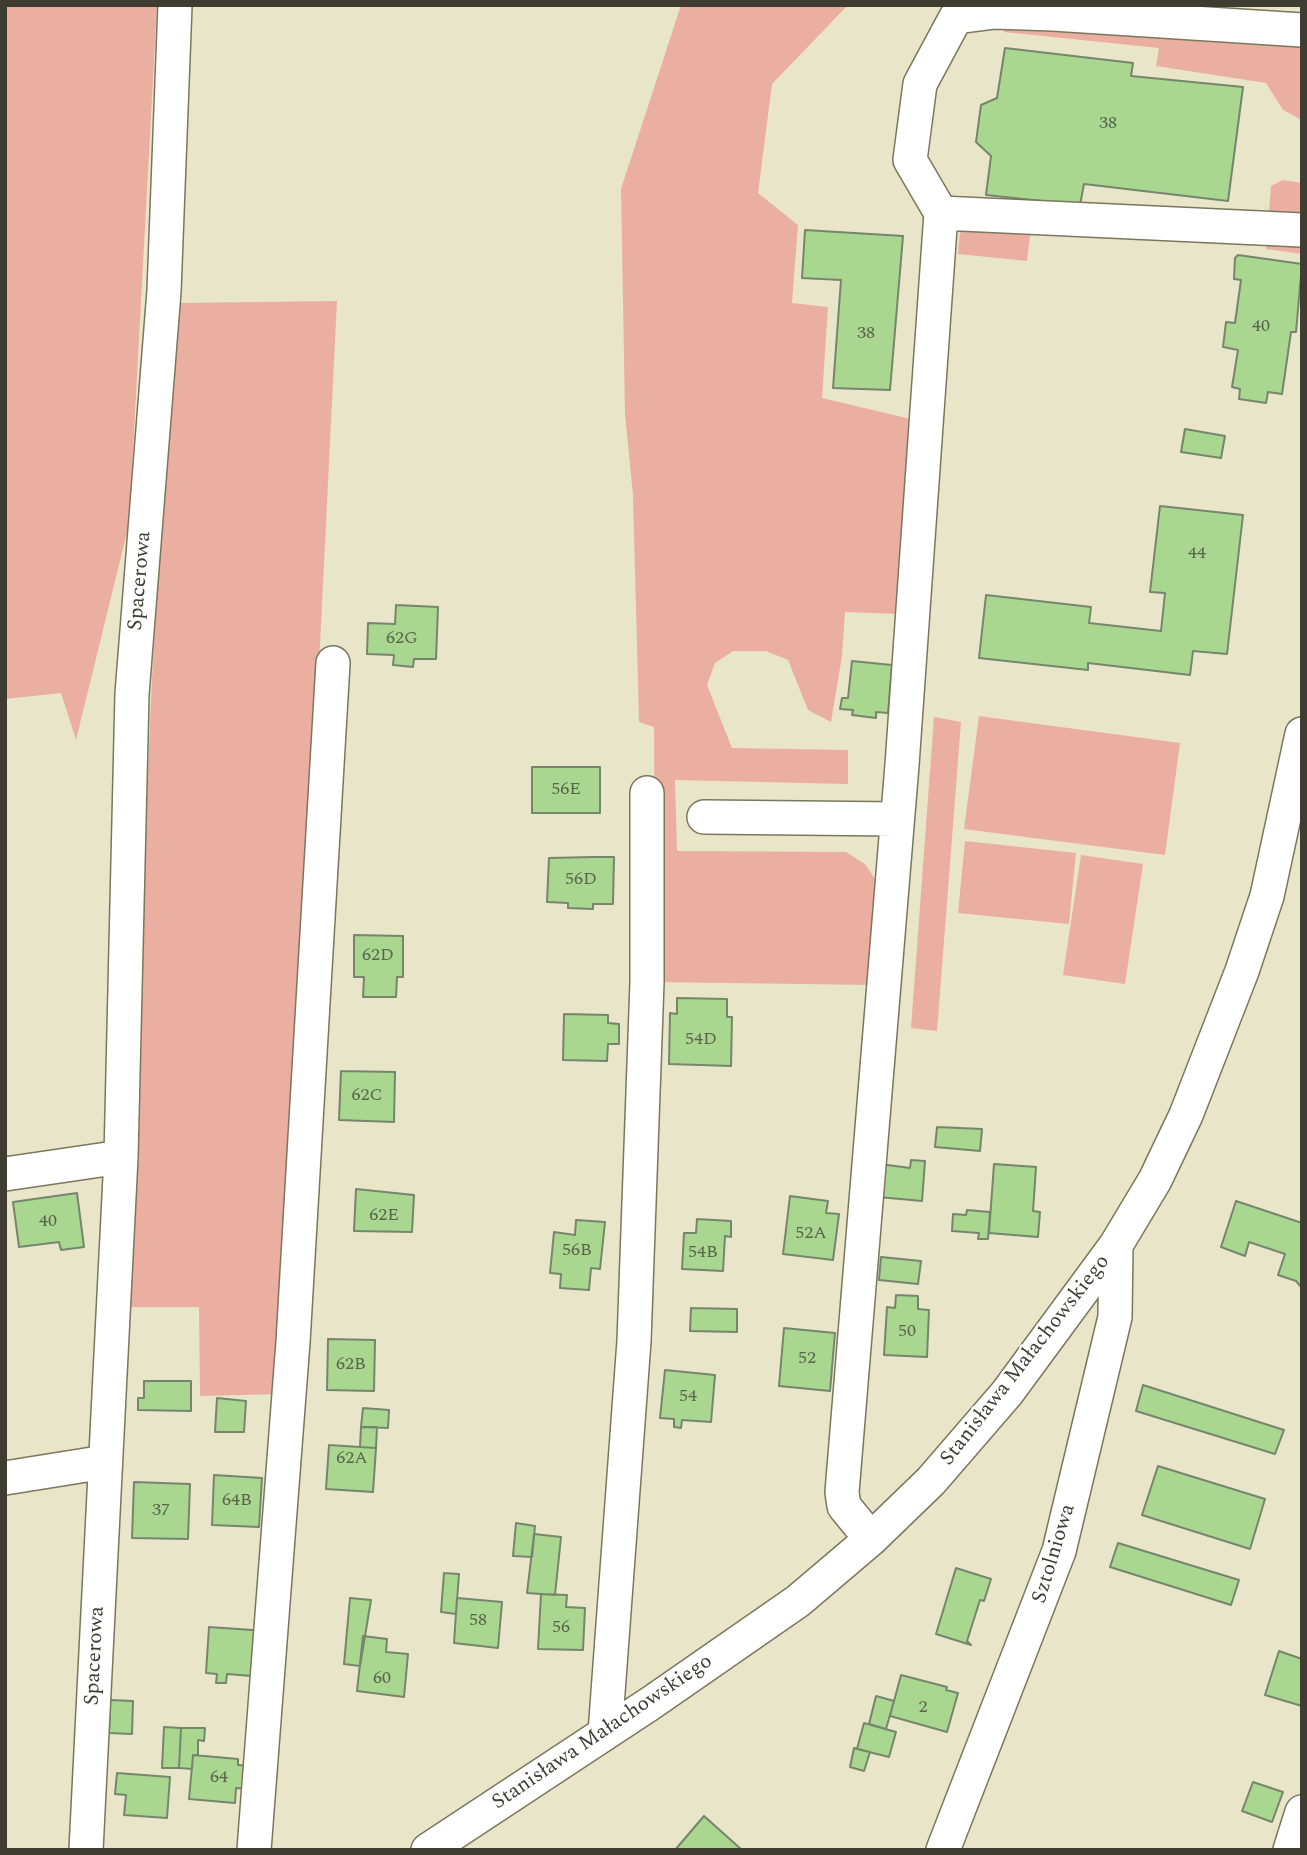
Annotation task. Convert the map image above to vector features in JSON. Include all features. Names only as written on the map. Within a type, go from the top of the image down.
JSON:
[{"type":"street","name":"Spacerowa","points":[[86,1850],[121,1157],[132,694],[164,291],[175,5]]},
{"type":"street","points":[[872,1539],[844,1506],[842,1492],[897,819],[941,213],[910,160],[920,84],[956,17],[995,12],[1054,14],[1302,30]]},
{"type":"street","points":[[941,213],[1302,230]]},
{"type":"street","points":[[254,1850],[293,1342],[333,663]]},
{"type":"street","name":"Stanisława Małachowskiego","points":[[428,1850],[798,1601],[872,1539],[931,1481],[1007,1393],[1116,1245],[1155,1180],[1186,1115],[1242,971],[1267,896],[1302,734]]},
{"type":"street","points":[[605,1733],[634,1341],[647,982],[647,793]]},
{"type":"street","points":[[704,817],[897,819]]},
{"type":"street","points":[[5,1174],[121,1157]]},
{"type":"street","name":"Sztolniowa","points":[[943,1850],[1059,1551],[1115,1317],[1116,1245]]},
{"type":"street","points":[[5,1478],[105,1462]]},
{"type":"street","points":[[1290,1850],[1302,1812]]},
{"type":"shaded area","points":[[5,5],[157,5],[129,524],[76,740],[61,693],[5,699]]},
{"type":"shaded area","points":[[681,5],[848,5],[772,84],[758,193],[798,225],[792,303],[828,307],[822,398],[915,420],[899,614],[845,612],[842,656],[831,722],[808,710],[788,660],[766,651],[733,651],[715,663],[707,685],[732,748],[848,750],[848,784],[675,780],[677,851],[846,852],[865,864],[879,885],[874,985],[655,982],[654,727],[639,722],[633,495],[625,414],[621,189]]},
{"type":"shaded area","points":[[998,19],[1302,41],[1302,120],[1283,110],[1266,83],[1156,66],[1159,48],[1004,32]]},
{"type":"shaded area","points":[[1283,180],[1302,183],[1302,254],[1266,249],[1271,186]]},
{"type":"shaded area","points":[[961,219],[1031,227],[1027,261],[958,254]]},
{"type":"shaded area","points":[[337,301],[283,1394],[200,1396],[199,1307],[125,1307],[152,678],[175,303]]},
{"type":"shaded area","points":[[979,716],[1180,743],[1165,855],[964,829]]},
{"type":"shaded area","points":[[934,717],[961,722],[937,1031],[911,1028]]},
{"type":"shaded area","points":[[965,841],[1076,853],[1069,924],[958,913]]},
{"type":"shaded area","points":[[1081,855],[1143,864],[1125,984],[1063,975]]},
{"type":"building","points":[[1005,48],[1133,63],[1131,76],[1243,87],[1228,201],[1084,184],[1080,205],[986,195],[991,156],[976,142],[981,105],[997,98]]},
{"type":"building","points":[[805,230],[903,236],[890,390],[833,388],[841,280],[802,278]]},
{"type":"building","points":[[1238,255],[1302,264],[1296,332],[1291,332],[1282,394],[1268,392],[1266,403],[1239,399],[1240,389],[1232,387],[1238,350],[1223,347],[1226,322],[1235,323],[1241,280],[1234,279],[1235,258]]},
{"type":"building","points":[[1185,429],[1225,436],[1221,458],[1181,452]]},
{"type":"building","points":[[1160,506],[1243,515],[1227,654],[1193,651],[1190,675],[1088,663],[1088,670],[979,658],[986,595],[1091,607],[1089,623],[1161,631],[1165,593],[1150,592]]},
{"type":"building","points":[[396,605],[438,607],[436,659],[414,659],[413,667],[393,665],[394,655],[367,654],[368,623],[395,624]]},
{"type":"building","points":[[852,661],[892,665],[888,713],[876,712],[876,718],[852,715],[853,710],[840,709],[842,698],[848,698]]},
{"type":"building","points":[[532,767],[600,767],[600,813],[532,813]]},
{"type":"building","points":[[614,857],[613,904],[593,904],[593,909],[568,908],[568,903],[547,902],[549,858]]},
{"type":"building","points":[[354,935],[403,936],[403,977],[397,977],[396,997],[363,997],[364,977],[354,977]]},
{"type":"building","points":[[677,998],[727,999],[727,1017],[732,1017],[731,1066],[669,1064],[670,1013],[677,1014]]},
{"type":"building","points":[[564,1014],[608,1015],[608,1023],[619,1024],[619,1044],[608,1044],[607,1061],[563,1060]]},
{"type":"building","points":[[341,1071],[395,1072],[394,1122],[339,1120]]},
{"type":"building","points":[[937,1127],[982,1129],[980,1151],[935,1147]]},
{"type":"building","points":[[911,1160],[925,1161],[922,1201],[878,1197],[880,1164],[910,1168]]},
{"type":"building","points":[[994,1164],[1036,1167],[1033,1211],[1040,1212],[1038,1237],[989,1233]]},
{"type":"building","points":[[356,1189],[414,1195],[412,1232],[354,1231]]},
{"type":"building","points":[[77,1193],[84,1247],[61,1250],[59,1242],[19,1247],[13,1202]]},
{"type":"building","points":[[790,1196],[828,1201],[826,1213],[839,1214],[833,1260],[783,1254]]},
{"type":"building","points":[[1236,1201],[1302,1223],[1302,1288],[1296,1281],[1278,1275],[1285,1254],[1249,1242],[1245,1256],[1221,1247]]},
{"type":"building","points":[[967,1210],[990,1212],[988,1239],[978,1239],[979,1233],[952,1231],[953,1214],[966,1215]]},
{"type":"building","points":[[697,1219],[731,1221],[731,1237],[725,1236],[723,1271],[682,1269],[684,1233],[696,1233]]},
{"type":"building","points":[[576,1220],[605,1222],[600,1269],[591,1268],[589,1290],[560,1288],[561,1274],[550,1273],[554,1232],[575,1235]]},
{"type":"building","points":[[881,1257],[921,1261],[918,1284],[879,1280]]},
{"type":"building","points":[[896,1295],[918,1296],[918,1309],[929,1310],[927,1357],[884,1355],[887,1307],[895,1308]]},
{"type":"building","points":[[691,1308],[737,1309],[737,1332],[690,1331]]},
{"type":"building","points":[[784,1328],[835,1333],[830,1391],[779,1386]]},
{"type":"building","points":[[328,1339],[375,1340],[374,1391],[327,1390]]},
{"type":"building","points":[[665,1370],[715,1375],[711,1422],[682,1420],[681,1428],[674,1427],[674,1419],[660,1418]]},
{"type":"building","points":[[144,1381],[191,1381],[191,1411],[138,1410],[138,1398],[144,1398]]},
{"type":"building","points":[[1143,1385],[1284,1430],[1275,1454],[1136,1411]]},
{"type":"building","points":[[217,1398],[246,1401],[244,1432],[215,1432]]},
{"type":"building","points":[[363,1408],[389,1410],[388,1428],[361,1427]]},
{"type":"building","points":[[361,1427],[377,1427],[376,1448],[360,1447]]},
{"type":"building","points":[[329,1445],[376,1448],[373,1492],[326,1489]]},
{"type":"building","points":[[1158,1466],[1265,1499],[1250,1549],[1142,1515]]},
{"type":"building","points":[[214,1475],[262,1478],[259,1527],[212,1525]]},
{"type":"building","points":[[134,1482],[190,1484],[188,1539],[132,1538]]},
{"type":"building","points":[[516,1523],[535,1526],[532,1557],[513,1556]]},
{"type":"building","points":[[534,1534],[561,1537],[555,1595],[527,1593]]},
{"type":"building","points":[[1118,1543],[1239,1580],[1231,1605],[1110,1567]]},
{"type":"building","points":[[956,1568],[991,1579],[984,1601],[980,1600],[967,1641],[971,1645],[936,1634]]},
{"type":"building","points":[[444,1573],[459,1574],[456,1614],[441,1612]]},
{"type":"building","points":[[541,1594],[567,1595],[566,1607],[585,1608],[583,1650],[538,1649]]},
{"type":"building","points":[[350,1598],[371,1600],[360,1666],[344,1664]]},
{"type":"building","points":[[457,1598],[502,1602],[498,1648],[454,1643]]},
{"type":"building","points":[[209,1627],[267,1631],[264,1677],[227,1674],[226,1683],[216,1683],[217,1674],[206,1673]]},
{"type":"building","points":[[363,1636],[387,1639],[386,1652],[408,1654],[404,1697],[357,1691]]},
{"type":"building","points":[[1279,1651],[1302,1659],[1302,1706],[1265,1695]]},
{"type":"building","points":[[901,1675],[947,1687],[946,1690],[958,1693],[947,1732],[890,1716]]},
{"type":"building","points":[[876,1696],[894,1701],[886,1729],[869,1724]]},
{"type":"building","points":[[110,1700],[133,1701],[132,1734],[109,1733]]},
{"type":"building","points":[[864,1723],[896,1732],[889,1757],[857,1749]]},
{"type":"building","points":[[164,1727],[181,1728],[179,1768],[162,1768]]},
{"type":"building","points":[[181,1728],[205,1728],[204,1741],[198,1740],[198,1755],[193,1755],[192,1769],[179,1768]]},
{"type":"building","points":[[854,1748],[870,1752],[864,1771],[850,1767]]},
{"type":"building","points":[[193,1755],[238,1759],[238,1765],[249,1766],[247,1789],[236,1788],[235,1803],[189,1799]]},
{"type":"building","points":[[117,1773],[170,1777],[167,1818],[124,1815],[126,1795],[115,1794]]},
{"type":"building","points":[[1253,1782],[1283,1792],[1272,1822],[1242,1811]]},
{"type":"building","points":[[704,1816],[742,1850],[675,1850]]}]
